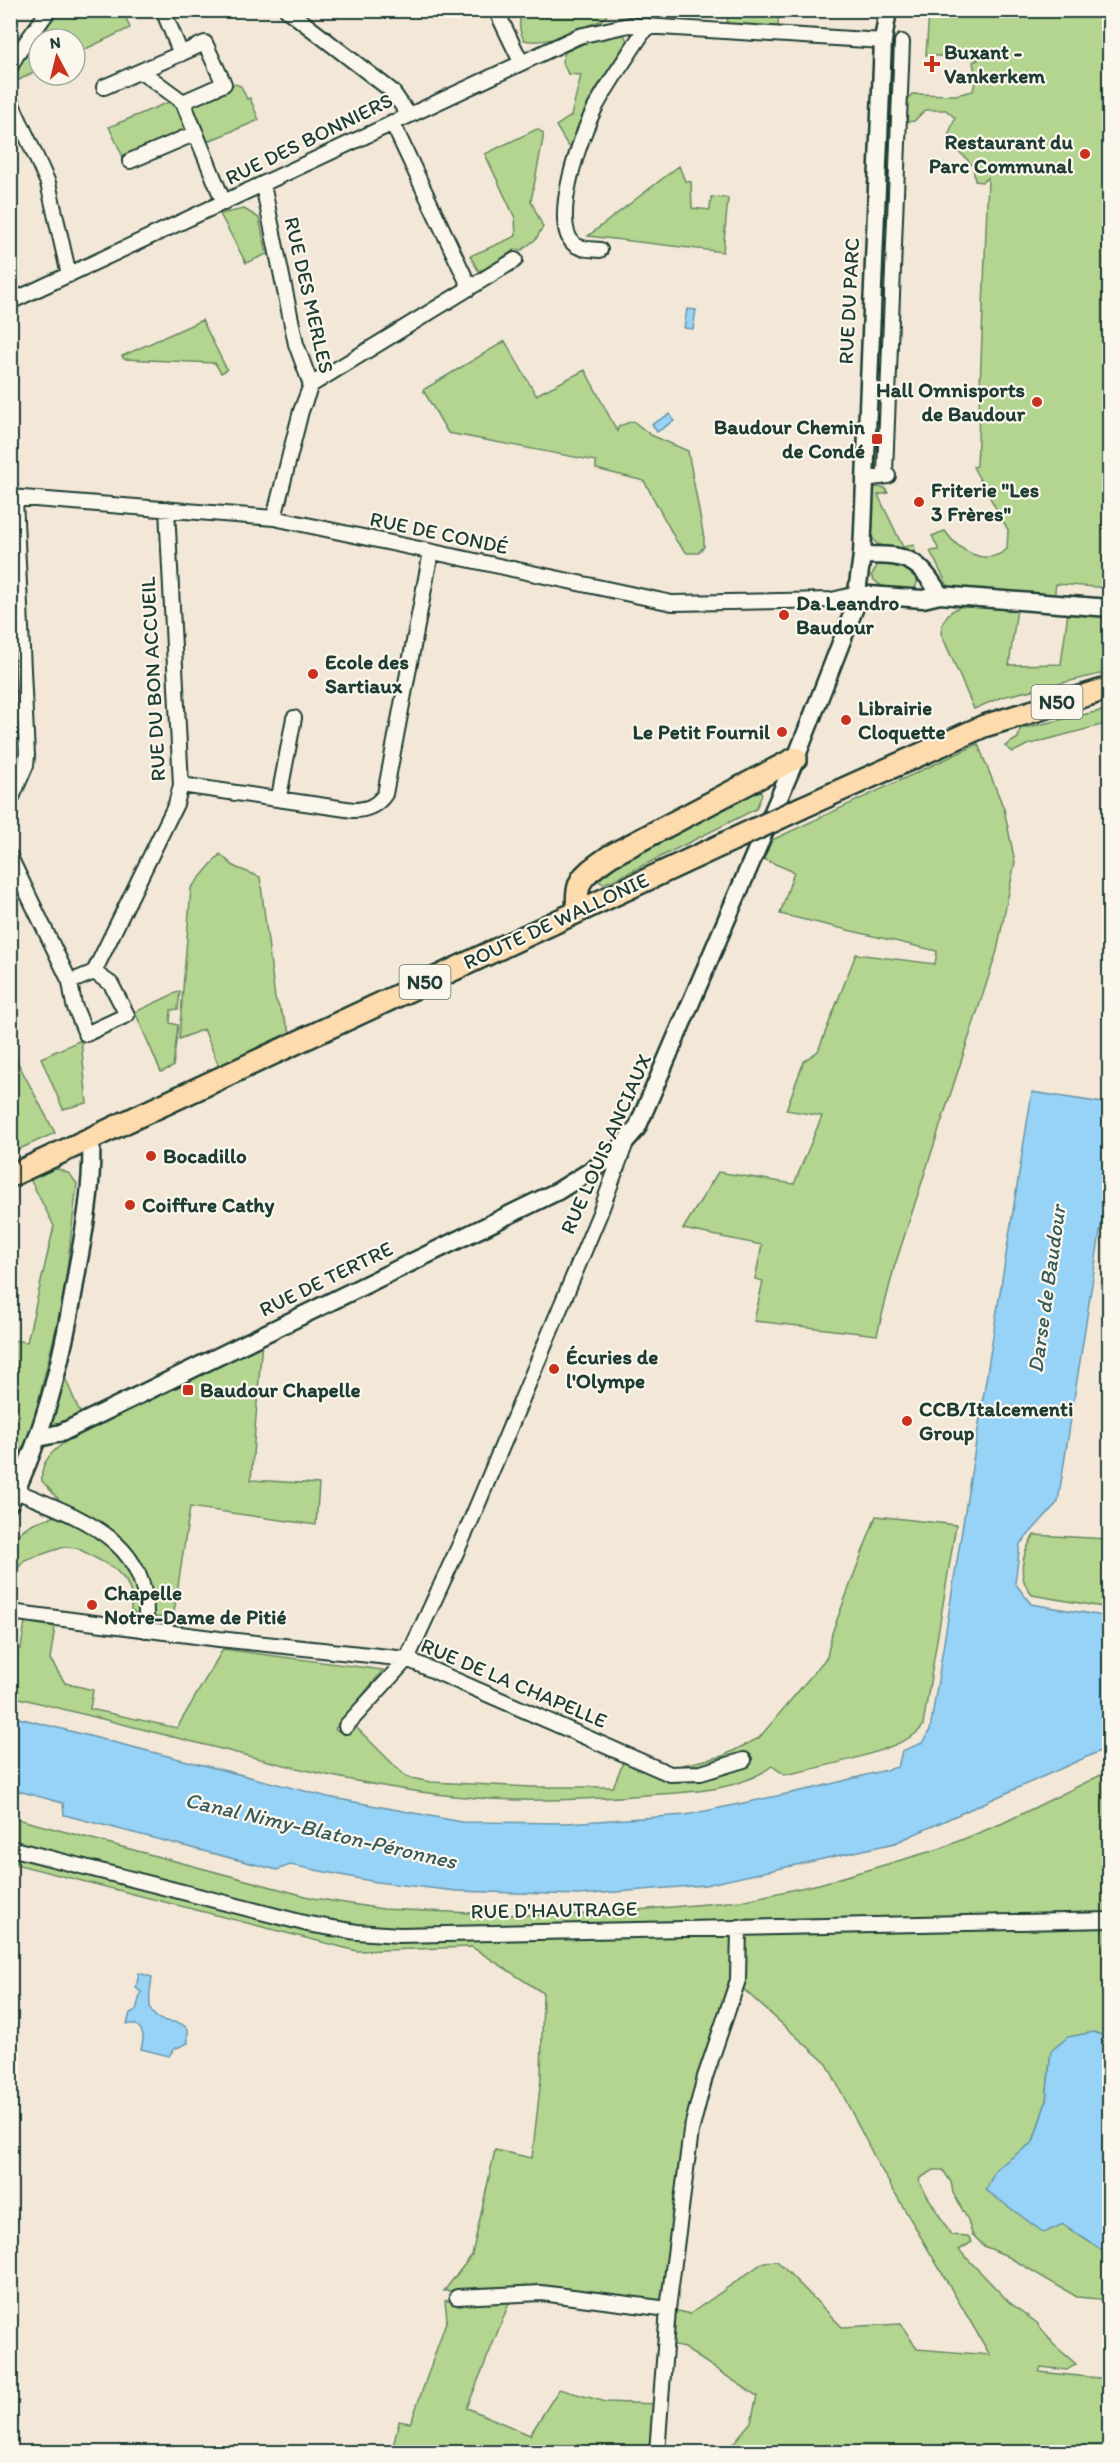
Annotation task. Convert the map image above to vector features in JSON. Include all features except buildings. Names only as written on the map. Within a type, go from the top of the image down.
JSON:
[{"type":"main road","name":"ROUTE DE WALLONIE","points":[[10,1176],[960,736],[1006,719],[1110,688]]},
{"type":"main road","points":[[578,911],[576,893],[579,881],[587,872],[610,856],[795,758]]},
{"type":"street","points":[[10,68],[49,10]]},
{"type":"street","points":[[163,10],[181,54]]},
{"type":"street","points":[[287,10],[392,91],[408,114]]},
{"type":"street","points":[[496,10],[521,62]]},
{"type":"street","name":"RUE DU PARC","points":[[857,594],[862,555],[884,41],[888,10]]},
{"type":"street","name":"RUE DES BONNIERS","points":[[10,302],[521,62],[579,36],[630,18],[647,26],[884,41]]},
{"type":"street","points":[[600,250],[582,249],[573,244],[569,236],[564,212],[574,162],[595,108],[647,26]]},
{"type":"street","name":"RUE DU PARC","points":[[864,479],[888,476],[885,472],[902,42]]},
{"type":"street","points":[[104,87],[205,43],[224,84],[183,102]]},
{"type":"street","points":[[141,71],[183,102],[224,203]]},
{"type":"street","points":[[11,99],[48,183],[69,275]]},
{"type":"street","points":[[392,122],[470,288]]},
{"type":"street","points":[[130,161],[196,133]]},
{"type":"street","name":"RUE DES MERLES","points":[[263,185],[296,344],[310,385],[301,411],[274,518]]},
{"type":"street","points":[[310,385],[515,260]]},
{"type":"street","points":[[10,802],[26,765],[27,756],[13,498]]},
{"type":"street","name":"RUE DE CONDÉ","points":[[13,498],[274,518],[672,603],[832,600],[857,594]]},
{"type":"street","name":"RUE DU BON ACCUEIL","points":[[94,972],[176,804],[181,785],[167,509]]},
{"type":"street","points":[[181,785],[363,810],[374,806],[385,794],[431,552]]},
{"type":"street","points":[[862,555],[904,557],[927,571],[940,595]]},
{"type":"street","points":[[857,594],[924,599],[940,595],[1110,608]]},
{"type":"street","name":"RUE LOUIS ANCIAUX","points":[[346,1725],[407,1659],[472,1518],[600,1213],[625,1145],[637,1128],[656,1085],[795,758],[855,607],[857,594]]},
{"type":"street","points":[[279,797],[294,718]]},
{"type":"street","points":[[10,857],[70,982],[74,1005],[86,1034],[126,1015],[111,984],[94,972],[70,982]]},
{"type":"street","points":[[91,1138],[93,1172],[62,1354],[38,1438],[13,1497],[82,1518],[123,1549],[137,1566],[144,1582],[145,1630]]},
{"type":"street","name":"RUE DE TERTRE","points":[[38,1438],[61,1433],[558,1191],[595,1170],[625,1145]]},
{"type":"street","name":"RUE DE LA CHAPELLE","points":[[10,1612],[145,1630],[407,1659],[670,1774],[692,1774],[744,1760]]},
{"type":"street","name":"RUE D'HAUTRAGE","points":[[10,1848],[308,1924],[357,1932],[399,1935],[1110,1920]]},
{"type":"street","points":[[657,2452],[669,2309],[690,2132],[705,2077],[738,1980],[739,1927]]},
{"type":"street","points":[[457,2297],[541,2293],[669,2309]]},
{"type":"green space","points":[[53,11],[123,11],[130,28],[87,48],[87,27],[41,27]]},
{"type":"green space","points":[[522,11],[607,11],[606,17],[600,21],[572,33],[553,39],[534,41],[524,40],[522,36],[520,19]]},
{"type":"green space","points":[[728,11],[779,11],[778,27],[727,24]]},
{"type":"green space","points":[[1109,11],[1109,588],[1056,584],[1054,599],[949,588],[930,551],[939,550],[932,536],[945,531],[965,550],[981,557],[990,557],[1007,549],[1008,530],[973,467],[977,466],[988,178],[982,182],[975,181],[973,166],[964,156],[947,144],[955,118],[946,110],[925,110],[914,121],[907,122],[907,101],[912,94],[956,95],[973,91],[976,78],[973,62],[980,59],[926,55],[929,12]]},
{"type":"green space","points":[[623,33],[630,46],[576,144],[568,146],[556,126],[571,116],[581,75],[568,74],[562,61],[565,52],[600,36]]},
{"type":"green space","points":[[27,46],[27,76],[11,84],[18,58]]},
{"type":"green space","points":[[235,84],[241,86],[247,99],[250,98],[259,120],[206,142],[192,106],[193,102]]},
{"type":"green space","points":[[171,101],[177,104],[186,131],[124,159],[109,127]]},
{"type":"green space","points":[[537,129],[543,133],[543,139],[531,201],[543,227],[536,239],[522,250],[516,249],[484,270],[478,270],[470,256],[516,236],[515,218],[485,154]]},
{"type":"green space","points":[[679,166],[685,181],[691,182],[692,208],[710,210],[711,197],[728,198],[723,252],[588,236]]},
{"type":"green space","points":[[244,209],[259,218],[267,254],[246,263],[220,214]]},
{"type":"green space","points":[[202,320],[227,370],[221,373],[215,363],[124,359],[122,356]]},
{"type":"green space","points":[[505,341],[536,395],[585,370],[617,431],[619,426],[633,421],[651,435],[688,451],[704,538],[704,547],[698,553],[687,553],[677,542],[644,481],[596,469],[596,461],[448,433],[423,390]]},
{"type":"green space","points":[[876,487],[885,488],[888,493],[878,495],[903,547],[914,545],[916,555],[877,544],[871,537],[871,490]]},
{"type":"green space","points":[[883,561],[893,561],[916,573],[915,588],[910,592],[898,591],[875,581],[871,576],[878,564]]},
{"type":"green space","points":[[962,606],[1017,609],[1009,665],[1061,664],[1068,612],[1109,614],[1109,672],[1002,697],[974,709],[941,633],[947,616]]},
{"type":"green space","points":[[1109,709],[1109,723],[1027,745],[1013,752],[1005,746],[1018,738],[1020,729]]},
{"type":"green space","points":[[978,744],[1004,809],[1015,862],[997,951],[894,1268],[877,1335],[754,1321],[763,1281],[755,1279],[762,1245],[683,1229],[718,1172],[794,1184],[822,1116],[786,1110],[804,1061],[818,1051],[856,954],[935,964],[937,951],[780,914],[794,872],[764,859],[772,840]]},
{"type":"green space","points":[[758,786],[762,794],[756,809],[622,876],[603,884],[597,880],[598,873]]},
{"type":"green space","points":[[220,854],[235,867],[260,877],[275,998],[292,1036],[220,1069],[204,1029],[179,1039],[191,888]]},
{"type":"green space","points":[[180,991],[178,1009],[171,1010],[170,1023],[178,1025],[173,1067],[161,1072],[135,1012]]},
{"type":"green space","points":[[81,1040],[87,1103],[63,1109],[41,1058]]},
{"type":"green space","points":[[10,1048],[55,1133],[15,1151],[10,1143]]},
{"type":"green space","points":[[58,1169],[70,1174],[77,1184],[64,1295],[32,1428],[11,1472],[11,1340],[27,1342],[54,1226],[30,1179],[46,1170]]},
{"type":"green space","points":[[262,1341],[251,1480],[319,1484],[316,1525],[190,1507],[173,1619],[137,1615],[131,1610],[131,1593],[126,1581],[114,1568],[77,1548],[64,1547],[25,1560],[18,1568],[15,1613],[11,1612],[11,1542],[19,1533],[34,1523],[78,1511],[61,1502],[42,1481],[43,1466],[51,1454],[73,1436]]},
{"type":"green space","points":[[63,1373],[81,1415],[57,1426],[50,1424]]},
{"type":"green space","points":[[876,1516],[956,1525],[923,1725],[915,1734],[882,1750],[785,1775],[772,1766],[759,1775],[728,1786],[623,1797],[533,1800],[434,1794],[312,1772],[11,1696],[10,1655],[21,1648],[25,1622],[55,1627],[50,1659],[65,1683],[93,1690],[90,1709],[177,1728],[223,1649],[383,1670],[335,1729],[344,1734],[353,1724],[406,1777],[431,1782],[533,1787],[613,1787],[625,1758],[669,1776],[674,1767],[723,1756],[759,1738],[827,1657],[832,1633]]},
{"type":"green space","points":[[1034,1535],[1109,1539],[1109,1608],[1032,1595],[1024,1581],[1022,1565],[1026,1550]]},
{"type":"green space","points":[[1109,1771],[1109,2038],[1086,2034],[1065,2041],[1051,2051],[1046,2102],[1033,2142],[997,2169],[1062,2224],[1109,2255],[1109,2300],[1077,2297],[1005,2255],[984,2246],[972,2234],[968,2220],[953,2193],[951,2182],[943,2170],[934,2170],[920,2178],[919,2182],[951,2235],[968,2236],[972,2242],[959,2250],[1009,2302],[1037,2323],[1054,2345],[1076,2364],[1067,2370],[1041,2367],[1039,2372],[1109,2379],[1109,2452],[726,2452],[751,2422],[757,2396],[684,2348],[671,2345],[674,2310],[690,2314],[764,2262],[777,2261],[842,2327],[901,2324],[917,2349],[990,2355],[878,2164],[827,2064],[742,1988],[745,1979],[732,1974],[693,2097],[665,2303],[528,2286],[444,2291],[472,2255],[495,2150],[532,2158],[541,2078],[543,1993],[472,1947],[357,1951],[11,1863],[10,1817],[313,1898],[383,1909],[518,1915],[590,1914],[741,1901],[819,1884],[939,1849],[1003,1823]]},
{"type":"green space","points":[[512,2296],[467,2408],[530,2435],[559,2389],[606,2402],[656,2404],[653,2452],[414,2452],[393,2447],[399,2421],[410,2423],[412,2420],[447,2319],[445,2301]]},
{"type":"water","points":[[687,309],[696,310],[693,329],[684,328]]},
{"type":"water","points":[[670,414],[674,421],[657,432],[652,424]]},
{"type":"water","points":[[1032,1092],[1109,1104],[1109,1175],[1058,1502],[1020,1544],[1015,1583],[1031,1604],[1109,1617],[1109,1747],[895,1843],[705,1885],[578,1895],[457,1891],[376,1882],[290,1865],[277,1870],[64,1815],[63,1803],[11,1789],[11,1716],[328,1797],[462,1822],[567,1823],[686,1815],[815,1788],[898,1767],[902,1751],[922,1743],[930,1730]]},
{"type":"water","points":[[139,1973],[152,1977],[150,2004],[154,2015],[159,2019],[181,2024],[188,2030],[188,2043],[174,2049],[169,2056],[141,2049],[143,2038],[141,2029],[135,2024],[127,2024],[130,2013],[136,2010],[141,1992],[136,1988]]},
{"type":"water","points":[[1094,2032],[1109,2038],[1109,2255],[1063,2224],[1044,2233],[986,2190],[996,2169],[1033,2142],[1046,2102],[1051,2051],[1068,2037]]},
{"type":"place","name":"Buxant - Vankerkem","points":[[932,64]]},
{"type":"place","name":"Restaurant du Parc Communal","points":[[1085,154]]},
{"type":"place","name":"Hall Omnisports de Baudour","points":[[1037,402]]},
{"type":"place","name":"Baudour Chemin de Condé","points":[[877,439]]},
{"type":"place","name":"Friterie \"Les 3 Frères\"","points":[[919,502]]},
{"type":"place","name":"Da Leandro Baudour","points":[[784,615]]},
{"type":"place","name":"Ecole des Sartiaux","points":[[313,674]]},
{"type":"place","name":"Librairie Cloquette","points":[[846,720]]},
{"type":"place","name":"Le Petit Fournil","points":[[782,732]]},
{"type":"place","name":"Bocadillo","points":[[151,1156]]},
{"type":"place","name":"Coiffure Cathy","points":[[130,1205]]},
{"type":"place","name":"Écuries de l'Olympe","points":[[554,1369]]},
{"type":"place","name":"Baudour Chapelle","points":[[188,1390]]},
{"type":"place","name":"CCB/Italcementi Group","points":[[907,1421]]},
{"type":"place","name":"Chapelle Notre-Dame de Pitié","points":[[92,1605]]},
{"type":"water label","name":"Darse de Baudour","points":[[1046,1289]]},
{"type":"water label","name":"Canal Nimy-Blaton-Péronnes","points":[[321,1830]]}]
